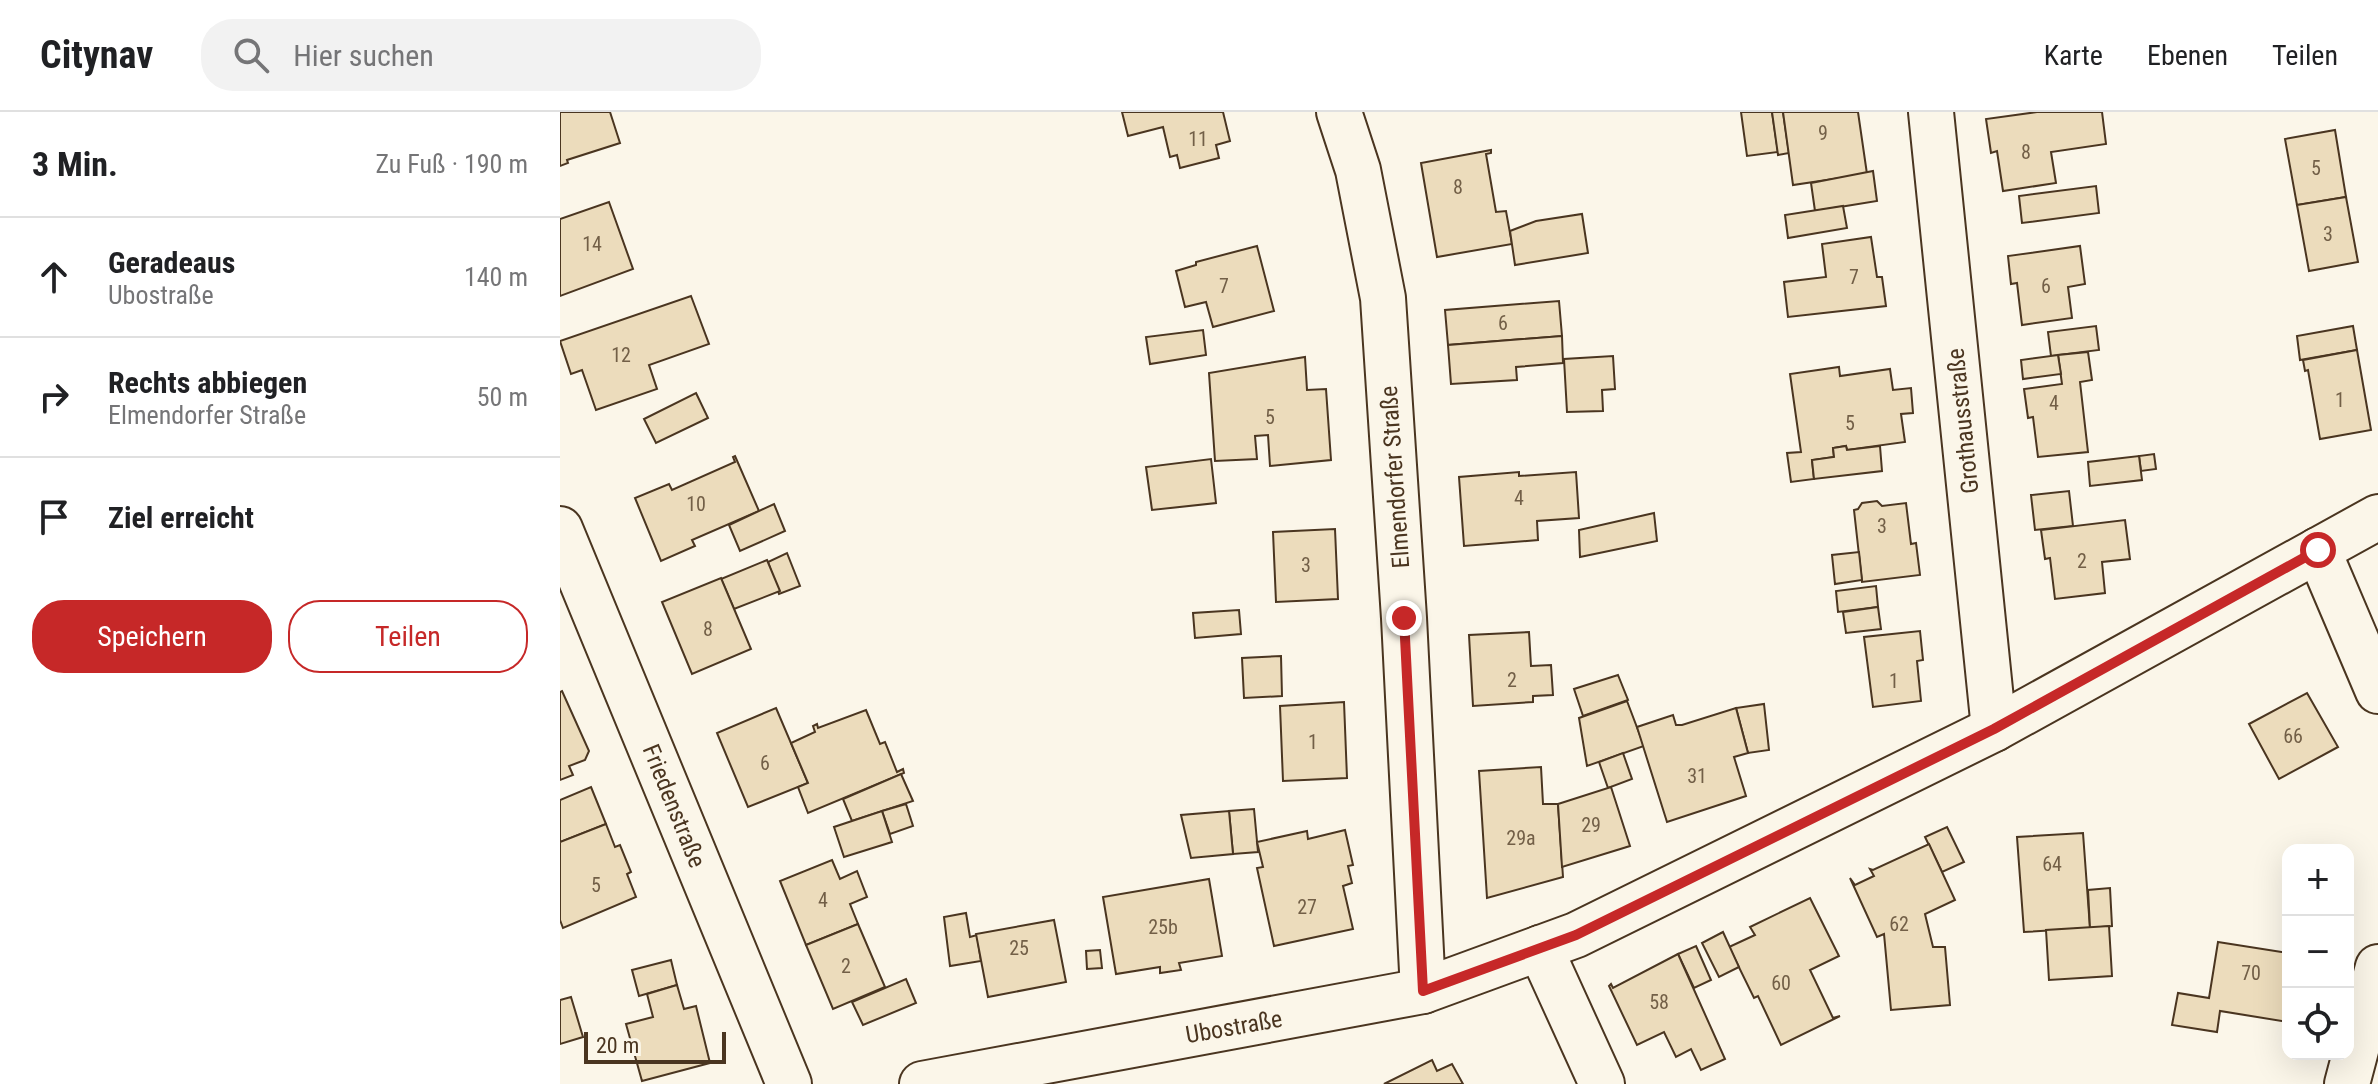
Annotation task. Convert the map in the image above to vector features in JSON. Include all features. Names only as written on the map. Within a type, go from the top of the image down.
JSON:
[{"type":"street","name":"Elmendorfer Straße","points":[[1339,112],[1358,170],[1383,298],[1404,618],[1423,991]]},
{"type":"street","name":"Grothausstraße","points":[[1931,112],[1994,729]]},
{"type":"street","name":"Ubostraße","points":[[922,1084],[1423,991],[1540,948],[1590,928],[1994,729],[2378,517]]},
{"type":"street","name":"Friedenstraße","points":[[560,529],[789,1084]]},
{"type":"street","points":[[2318,550],[2378,691]]},
{"type":"street","points":[[1540,948],[1602,1084]]},
{"type":"street","points":[[2347,1084],[2378,967]]},
{"type":"building","points":[[560,112],[610,112],[620,143],[567,160],[568,163],[560,166]]},
{"type":"building","points":[[1122,112],[1223,112],[1230,141],[1216,145],[1219,158],[1180,168],[1177,155],[1170,157],[1163,127],[1128,136]]},
{"type":"building","points":[[1741,112],[1772,112],[1778,152],[1747,156]]},
{"type":"building","points":[[1772,112],[1783,112],[1789,153],[1778,155]]},
{"type":"building","points":[[1783,112],[1858,112],[1867,174],[1793,185]]},
{"type":"building","points":[[2037,112],[2102,112],[2106,144],[2051,152],[2056,183],[2003,191],[1997,151],[1991,153],[1986,119]]},
{"type":"building","points":[[2335,130],[2346,197],[2297,205],[2285,139]]},
{"type":"building","points":[[1491,150],[1486,154],[1496,212],[1506,211],[1512,244],[1437,257],[1421,163]]},
{"type":"building","points":[[1873,171],[1877,201],[1815,211],[1811,183]]},
{"type":"building","points":[[2096,186],[2099,213],[2022,223],[2019,196]]},
{"type":"building","points":[[2346,197],[2358,262],[2309,271],[2297,205]]},
{"type":"building","points":[[609,202],[633,269],[560,296],[560,219]]},
{"type":"building","points":[[1843,206],[1847,228],[1788,238],[1785,215]]},
{"type":"building","points":[[1582,214],[1588,253],[1515,265],[1510,231],[1536,221]]},
{"type":"building","points":[[1871,237],[1877,277],[1882,277],[1886,306],[1788,317],[1784,282],[1826,277],[1822,244]]},
{"type":"building","points":[[1257,246],[1274,311],[1213,327],[1206,302],[1185,307],[1176,271],[1196,265],[1196,262]]},
{"type":"building","points":[[2080,246],[2085,284],[2068,287],[2072,318],[2022,325],[2017,283],[2011,284],[2008,256]]},
{"type":"building","points":[[691,296],[709,344],[649,365],[657,389],[596,410],[582,370],[571,374],[560,341]]},
{"type":"building","points":[[1559,301],[1562,336],[1448,345],[1445,310]]},
{"type":"building","points":[[2096,326],[2099,350],[2051,356],[2048,332]]},
{"type":"building","points":[[2353,326],[2357,350],[2300,360],[2297,336]]},
{"type":"building","points":[[1203,330],[1206,355],[1150,364],[1146,337]]},
{"type":"building","points":[[1562,336],[1563,363],[1516,367],[1517,380],[1451,384],[1448,345]]},
{"type":"building","points":[[2357,350],[2371,430],[2320,439],[2308,370],[2305,371],[2303,360]]},
{"type":"building","points":[[2088,352],[2092,380],[2080,382],[2088,452],[2038,457],[2033,417],[2028,418],[2024,389],[2062,384],[2058,355]]},
{"type":"building","points":[[2058,355],[2061,374],[2023,379],[2021,360]]},
{"type":"building","points":[[1613,356],[1615,389],[1602,390],[1603,411],[1567,412],[1564,359]]},
{"type":"building","points":[[1305,357],[1307,390],[1326,389],[1331,460],[1270,466],[1268,435],[1255,436],[1257,459],[1215,461],[1209,373]]},
{"type":"building","points":[[1839,367],[1840,376],[1890,369],[1893,390],[1911,388],[1913,413],[1901,414],[1905,442],[1847,450],[1846,446],[1833,448],[1834,457],[1812,460],[1814,479],[1791,482],[1787,453],[1801,452],[1790,374]]},
{"type":"building","points":[[696,393],[708,418],[656,443],[644,419]]},
{"type":"building","points":[[1846,446],[1847,450],[1880,446],[1882,471],[1814,479],[1812,460],[1834,457],[1833,448]]},
{"type":"building","points":[[2154,454],[2156,469],[2141,471],[2139,456]]},
{"type":"building","points":[[735,456],[759,511],[692,540],[695,546],[661,561],[635,498],[669,484],[672,490],[735,462]]},
{"type":"building","points":[[2139,456],[2142,480],[2090,486],[2088,462]]},
{"type":"building","points":[[1211,459],[1216,503],[1152,510],[1146,467]]},
{"type":"building","points":[[1519,472],[1519,476],[1576,472],[1579,518],[1537,521],[1538,540],[1464,546],[1459,477]]},
{"type":"building","points":[[2069,491],[2073,526],[2035,530],[2031,495]]},
{"type":"building","points":[[1877,501],[1882,506],[1906,503],[1911,544],[1916,543],[1920,575],[1862,582],[1854,510],[1862,503]]},
{"type":"building","points":[[774,504],[785,531],[740,551],[729,525]]},
{"type":"building","points":[[1654,513],[1657,541],[1580,557],[1579,530]]},
{"type":"building","points":[[2125,520],[2130,559],[2102,562],[2105,593],[2055,599],[2050,558],[2045,559],[2041,530]]},
{"type":"building","points":[[1335,529],[1338,599],[1276,602],[1273,532]]},
{"type":"building","points":[[1859,552],[1862,580],[1835,584],[1832,555]]},
{"type":"building","points":[[787,553],[800,586],[779,594],[768,562]]},
{"type":"building","points":[[767,560],[780,591],[734,609],[721,579]]},
{"type":"building","points":[[721,578],[751,649],[692,674],[662,602]]},
{"type":"building","points":[[1876,586],[1878,607],[1838,612],[1836,591]]},
{"type":"building","points":[[1878,607],[1881,629],[1846,633],[1843,612]]},
{"type":"building","points":[[1239,610],[1241,634],[1195,638],[1193,613]]},
{"type":"building","points":[[1920,631],[1923,660],[1917,661],[1921,701],[1873,707],[1864,637]]},
{"type":"building","points":[[1529,632],[1531,666],[1551,665],[1553,695],[1533,696],[1533,702],[1473,706],[1469,635]]},
{"type":"building","points":[[1281,656],[1282,696],[1244,698],[1242,658]]},
{"type":"building","points":[[1618,675],[1628,700],[1583,716],[1574,689]]},
{"type":"building","points":[[560,692],[589,751],[585,760],[569,766],[573,775],[560,780]]},
{"type":"building","points":[[2307,693],[2338,747],[2279,779],[2249,724]]},
{"type":"building","points":[[1627,701],[1644,746],[1587,766],[1579,718]]},
{"type":"building","points":[[1344,702],[1347,778],[1283,781],[1280,706]]},
{"type":"building","points":[[1764,704],[1769,750],[1748,753],[1736,708]]},
{"type":"building","points":[[776,708],[808,783],[748,807],[717,733]]},
{"type":"building","points":[[1736,708],[1748,753],[1734,757],[1746,796],[1667,822],[1637,727],[1673,715],[1676,725],[1682,725]]},
{"type":"building","points":[[866,710],[880,744],[885,742],[897,772],[903,769],[904,773],[808,813],[798,787],[808,783],[791,743],[815,732],[813,726],[817,724],[818,728]]},
{"type":"building","points":[[1623,753],[1632,779],[1608,788],[1599,762]]},
{"type":"building","points":[[1541,767],[1543,804],[1558,804],[1563,877],[1487,898],[1479,771]]},
{"type":"building","points":[[901,774],[913,801],[852,821],[843,799]]},
{"type":"building","points":[[591,787],[606,824],[560,842],[560,800]]},
{"type":"building","points":[[1611,787],[1630,846],[1562,867],[1558,804]]},
{"type":"building","points":[[906,804],[913,826],[890,834],[882,811]]},
{"type":"building","points":[[1254,809],[1258,852],[1233,854],[1229,811]]},
{"type":"building","points":[[882,811],[892,842],[844,857],[834,827]]},
{"type":"building","points":[[1229,811],[1233,854],[1191,858],[1181,815]]},
{"type":"building","points":[[606,824],[615,847],[620,845],[631,872],[627,874],[636,897],[563,928],[560,920],[560,842]]},
{"type":"building","points":[[1947,827],[1964,862],[1942,872],[1925,837]]},
{"type":"building","points":[[1345,830],[1353,865],[1348,866],[1352,883],[1343,886],[1353,929],[1274,946],[1257,868],[1263,867],[1257,842],[1307,831],[1308,839]]},
{"type":"building","points":[[2083,833],[2090,928],[2024,932],[2017,837]]},
{"type":"building","points":[[1929,844],[1955,900],[1925,914],[1933,947],[1945,947],[1950,1005],[1891,1010],[1884,934],[1877,937],[1850,878],[1855,885],[1874,876],[1870,869]]},
{"type":"building","points":[[832,860],[840,879],[857,871],[867,897],[850,904],[858,924],[806,945],[780,881]]},
{"type":"building","points":[[1209,879],[1222,956],[1179,963],[1181,970],[1160,973],[1160,967],[1116,974],[1103,897]]},
{"type":"building","points":[[2110,888],[2112,926],[2090,928],[2088,890]]},
{"type":"building","points":[[1810,898],[1839,956],[1810,970],[1833,1018],[1840,1016],[1781,1045],[1758,996],[1754,998],[1729,947],[1755,935],[1750,927]]},
{"type":"building","points":[[966,913],[970,937],[977,935],[981,961],[950,966],[944,917]]},
{"type":"building","points":[[1054,920],[1066,982],[988,997],[976,934]]},
{"type":"building","points":[[858,924],[885,987],[833,1009],[806,945]]},
{"type":"building","points":[[2109,926],[2112,976],[2049,980],[2046,930]]},
{"type":"building","points":[[1723,932],[1739,967],[1719,977],[1702,943]]},
{"type":"building","points":[[2218,942],[2282,952],[2282,1021],[2220,1011],[2217,1032],[2172,1025],[2178,993],[2209,998]]},
{"type":"building","points":[[1696,946],[1711,980],[1694,988],[1678,954]]},
{"type":"building","points":[[1100,950],[1102,968],[1087,969],[1086,951]]},
{"type":"building","points":[[1678,954],[1725,1059],[1701,1070],[1691,1049],[1676,1057],[1664,1032],[1637,1045],[1609,986],[1611,984],[1613,988]]},
{"type":"building","points":[[671,960],[677,985],[639,996],[632,970]]},
{"type":"building","points":[[906,979],[916,1003],[863,1025],[852,1002]]},
{"type":"building","points":[[677,985],[684,1009],[696,1006],[710,1063],[642,1081],[626,1024],[653,1017],[647,994]]},
{"type":"building","points":[[571,997],[583,1037],[560,1044],[560,1000]]},
{"type":"building","points":[[1432,1060],[1437,1071],[1452,1064],[1463,1084],[1384,1084]]},
{"type":"route","points":[[1404,618],[1423,991],[1576,935],[1994,729],[2318,550]]}]
